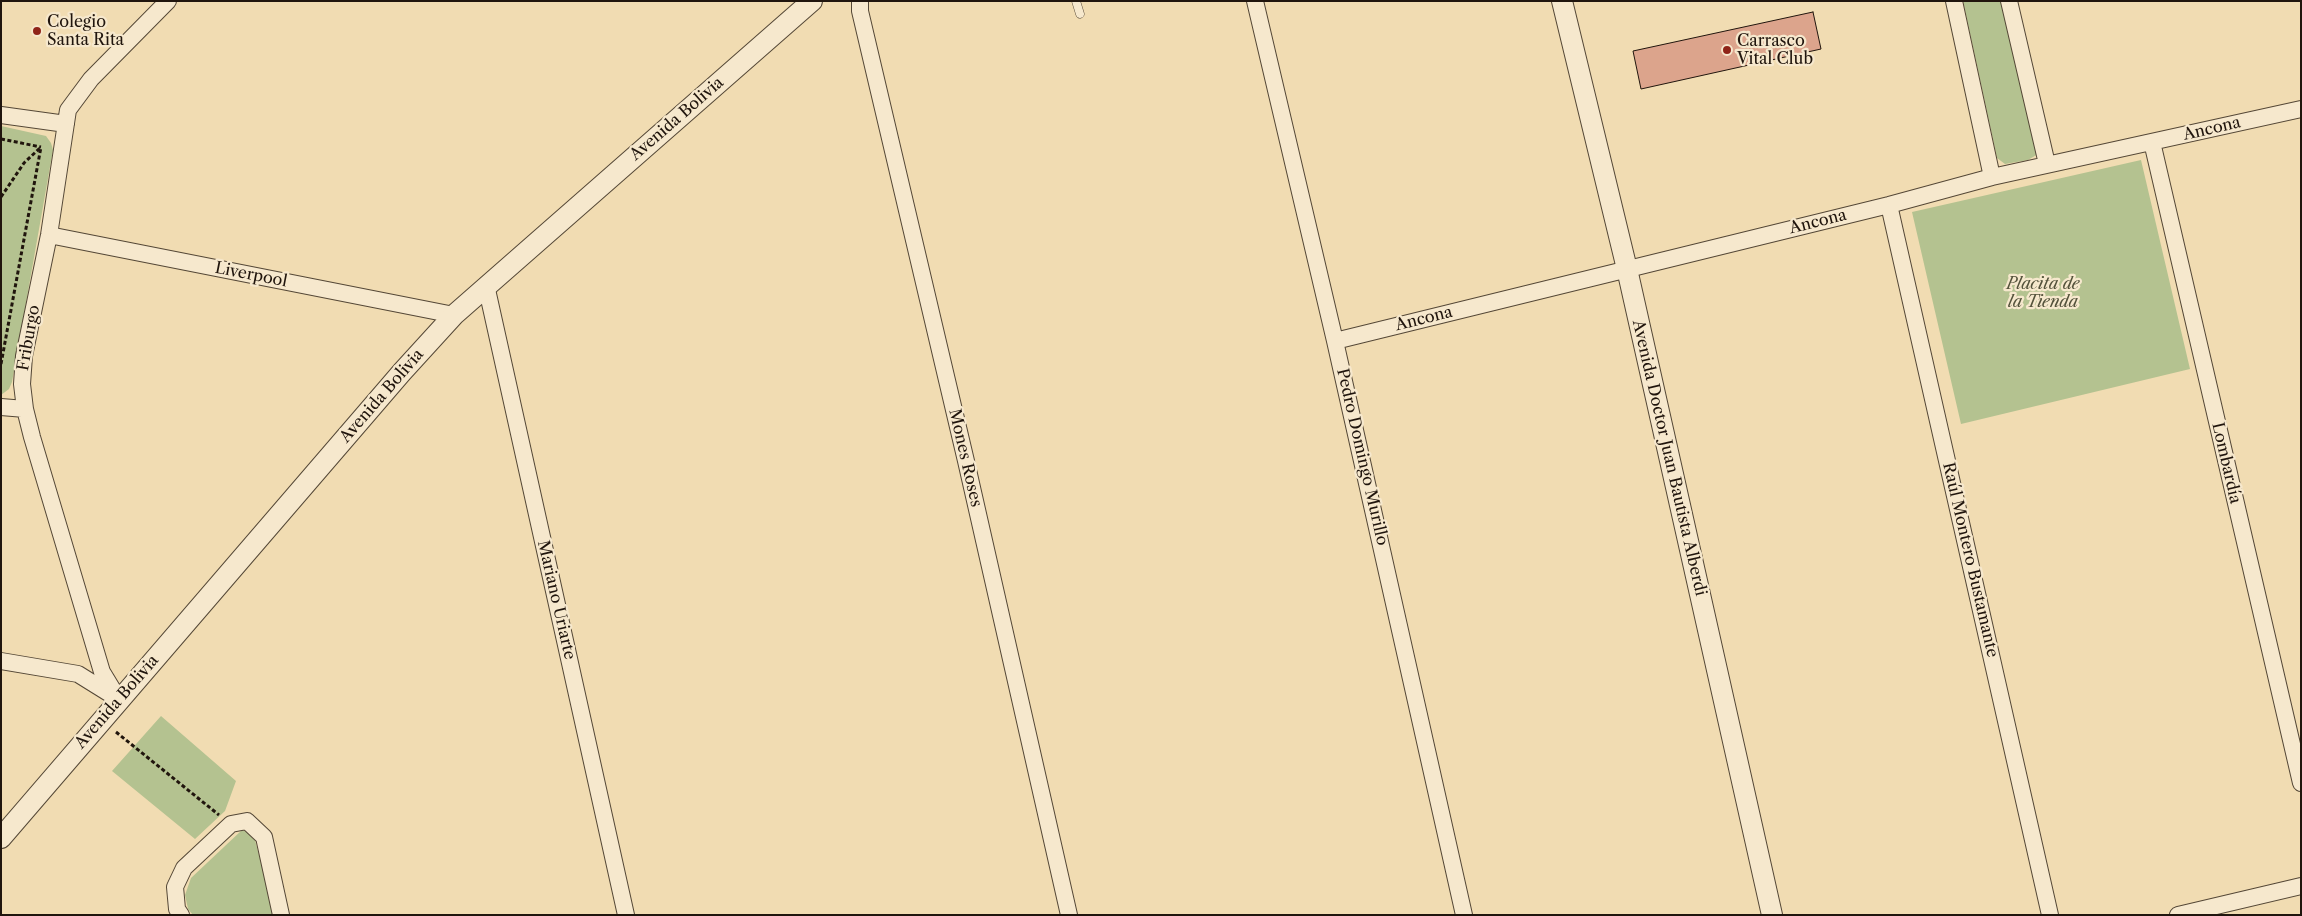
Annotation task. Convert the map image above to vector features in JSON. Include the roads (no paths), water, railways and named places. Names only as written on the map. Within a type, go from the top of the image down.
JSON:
[{"type":"street","name":"Friburgo","points":[[119,700],[102,672],[25,409],[22,384],[24,356],[49,235],[68,110],[76,96],[168,1]]},
{"type":"street","name":"Avenida Bolivia","points":[[1,838],[454,315],[812,1]]},
{"type":"street","name":"Mones Roses","points":[[860,1],[860,11],[968,471],[1069,915]]},
{"type":"street","name":"Pedro Domingo Murillo","points":[[1255,1],[1336,341],[1464,915]]},
{"type":"street","name":"Avenida Doctor Juan Bautista Alberdi","points":[[1562,1],[1627,269],[1772,915]]},
{"type":"street","points":[[1954,1],[1992,177]]},
{"type":"street","points":[[2009,1],[2047,164]]},
{"type":"street","name":"Ancona","points":[[1336,341],[1890,205],[1992,177],[2301,109]]},
{"type":"street","points":[[1,115],[66,124]]},
{"type":"street","name":"Lombardía","points":[[2152,142],[2301,783]]},
{"type":"street","name":"Raúl Montero Bustamante","points":[[1890,205],[2050,915]]},
{"type":"street","name":"Liverpool","points":[[49,235],[454,315]]},
{"type":"street","name":"Mariano Uriarte","points":[[486,285],[626,915]]},
{"type":"street","points":[[1,407],[25,409]]},
{"type":"street","points":[[1,661],[78,674],[119,700]]},
{"type":"street","points":[[181,915],[177,909],[175,887],[184,868],[231,824],[248,821],[264,837],[281,915]]},
{"type":"street","points":[[2178,915],[2301,886]]},
{"type":"lane","points":[[1076,1],[1080,14]]},
{"type":"place","name":"Colegio Santa Rita","points":[[37,31]]},
{"type":"place","name":"Carrasco Vital Club","points":[[1727,50]]},
{"type":"park label","name":"Placita de la Tienda","points":[[2043,293]]}]
